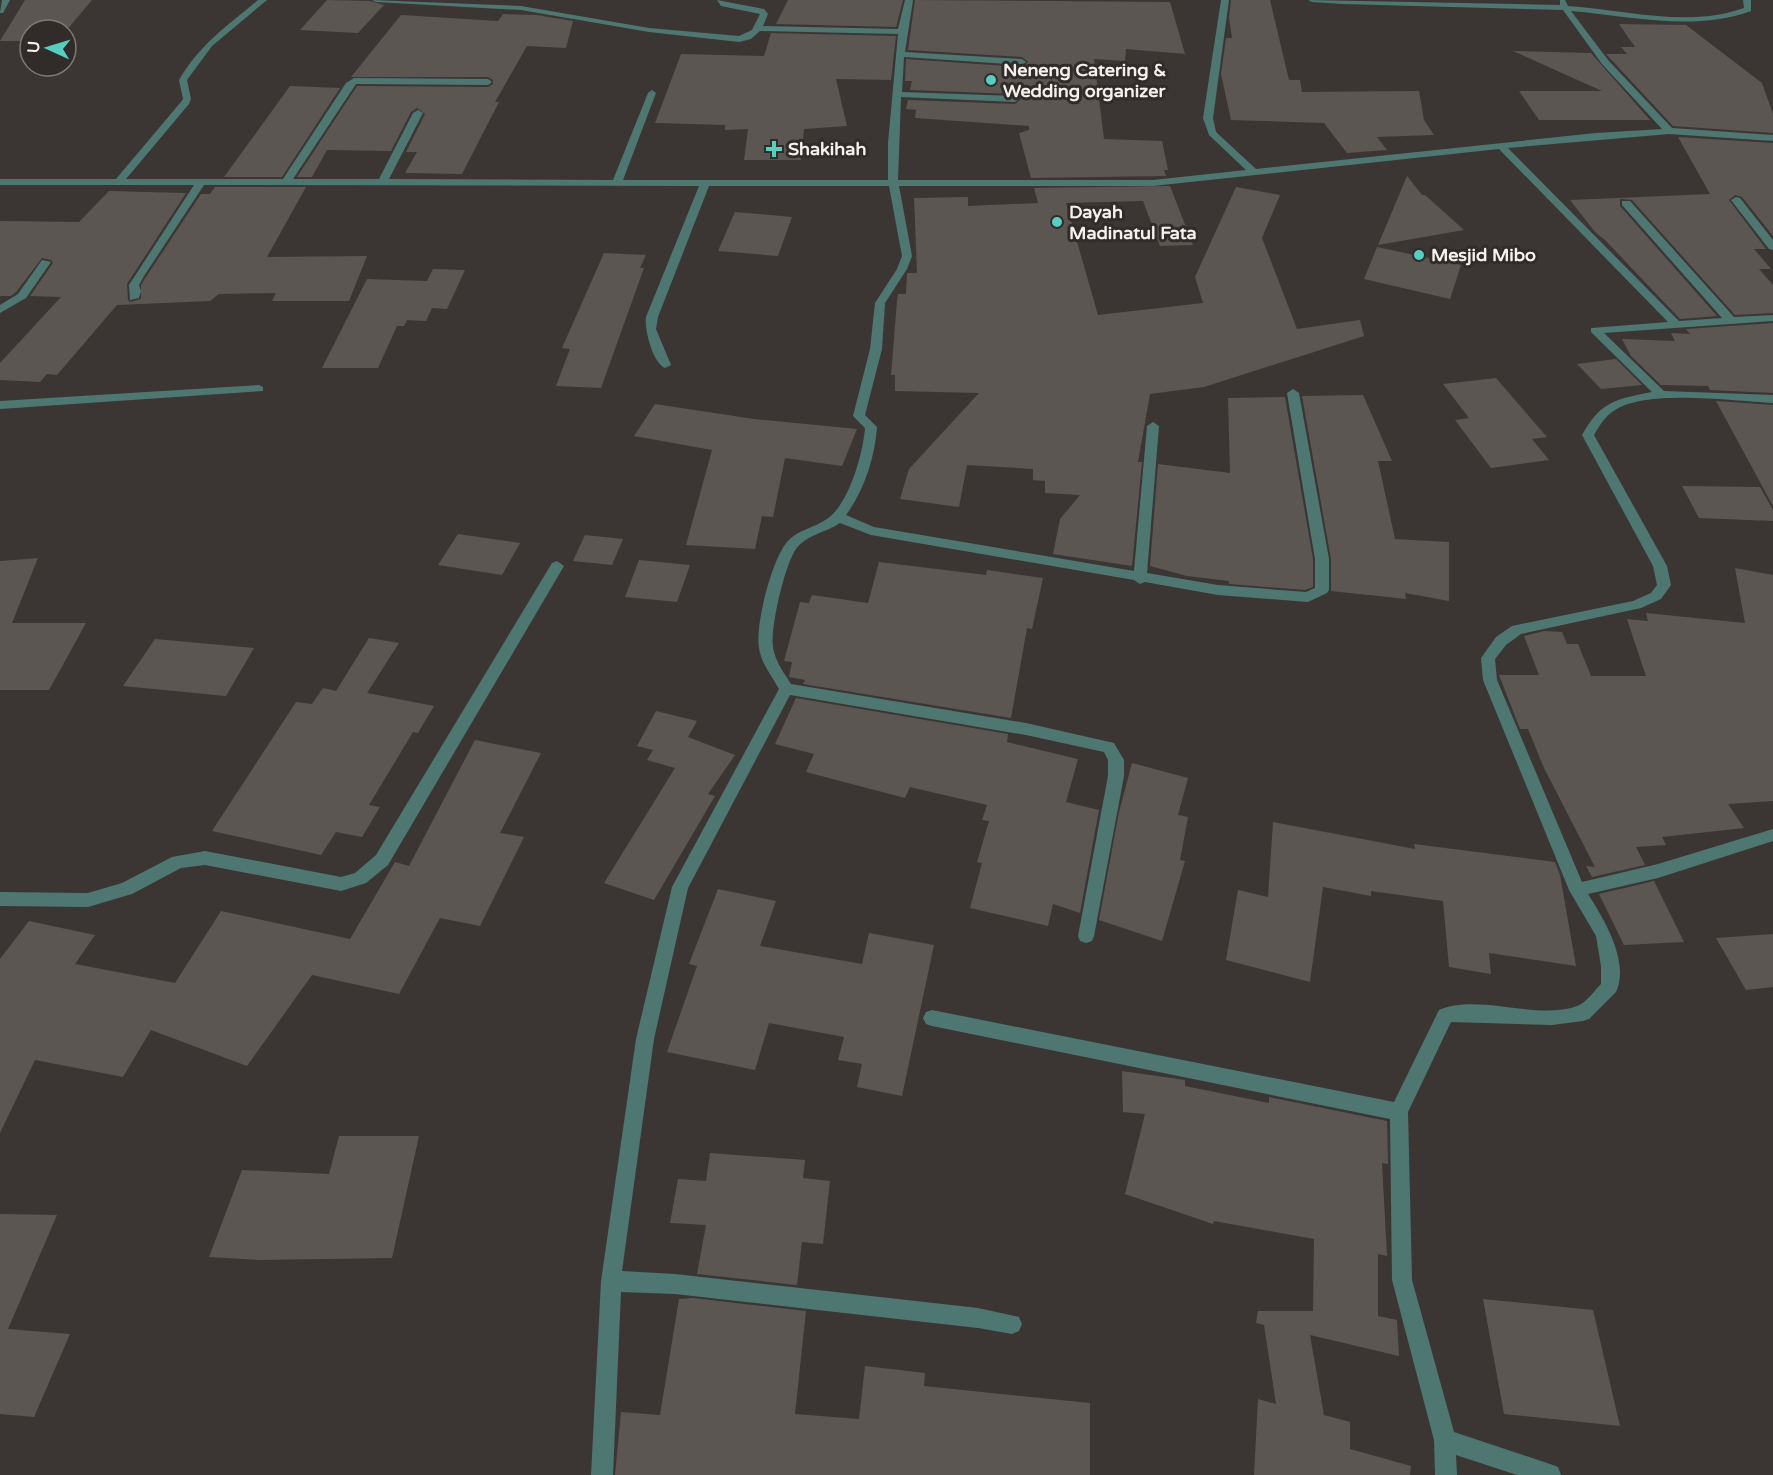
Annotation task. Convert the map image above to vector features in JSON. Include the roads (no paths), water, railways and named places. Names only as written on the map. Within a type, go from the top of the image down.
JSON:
[{"type":"street","points":[[0,11],[6,0]]},
{"type":"street","points":[[119,182],[184,104],[187,99],[183,80],[205,48],[228,26],[263,0]]},
{"type":"street","points":[[376,0],[521,8],[649,30],[739,39],[749,37],[759,28],[764,14],[761,11],[724,4],[721,0]]},
{"type":"street","points":[[786,689],[766,648],[765,638],[778,577],[791,546],[838,517],[855,487],[871,438],[871,427],[859,416],[876,349],[880,303],[902,269],[907,256],[893,182],[900,54],[909,0]]},
{"type":"street","points":[[1225,0],[1209,118],[1212,133],[1255,174]]},
{"type":"street","points":[[1312,0],[1564,4],[1673,18],[1736,16],[1748,9],[1747,0]]},
{"type":"street","points":[[1564,4],[1605,62],[1669,131]]},
{"type":"street","points":[[759,28],[902,32]]},
{"type":"street","points":[[900,54],[1022,62]]},
{"type":"street","points":[[287,181],[349,85],[354,81],[365,79],[488,82]]},
{"type":"street","points":[[617,182],[651,93]]},
{"type":"street","points":[[897,94],[1015,99]]},
{"type":"street","points":[[383,182],[418,113]]},
{"type":"street","points":[[0,182],[1153,183],[1255,174],[1596,136],[1669,131],[1773,138]]},
{"type":"street","points":[[1502,147],[1676,324]]},
{"type":"street","points":[[134,298],[136,291],[134,285],[138,276],[201,182]]},
{"type":"street","points":[[665,365],[650,329],[652,316],[705,183]]},
{"type":"street","points":[[1736,200],[1773,247]]},
{"type":"street","points":[[1626,203],[1731,321]]},
{"type":"street","points":[[0,310],[22,296],[46,262]]},
{"type":"street","points":[[1661,394],[1595,330],[1773,318]]},
{"type":"street","points":[[0,405],[259,388]]},
{"type":"street","points":[[838,517],[871,531],[1140,579],[1277,596],[1308,597],[1322,590],[1322,559],[1293,393]]},
{"type":"street","points":[[1446,1475],[1445,1440],[1402,1280],[1400,1112],[1445,1016],[1454,1012],[1552,1017],[1583,1013],[1610,987],[1610,966],[1604,935],[1577,890],[1490,680],[1488,658],[1501,641],[1517,630],[1636,605],[1656,596],[1664,585],[1660,566],[1588,435],[1597,416],[1606,408],[1661,394],[1773,399]]},
{"type":"street","points":[[1140,579],[1153,426]]},
{"type":"street","points":[[0,899],[88,900],[126,889],[178,862],[205,858],[341,884],[360,878],[382,860],[557,566]]},
{"type":"street","points":[[786,689],[1026,729],[1109,747],[1116,760],[1116,776],[1086,936]]},
{"type":"street","points":[[602,1475],[611,1281],[645,1039],[680,887],[786,689]]},
{"type":"street","points":[[1577,890],[1658,871],[1773,835]]},
{"type":"street","points":[[932,1018],[1400,1112]]},
{"type":"street","points":[[611,1281],[675,1284],[978,1318],[1012,1324]]},
{"type":"street","points":[[1445,1440],[1550,1475]]},
{"type":"place","name":"Neneng Catering & Wedding organizer","points":[[991,80]]},
{"type":"place","name":"Shakihah","points":[[774,149]]},
{"type":"place","name":"Dayah Madinatul Fata","points":[[1057,222]]},
{"type":"place","name":"Mesjid Mibo","points":[[1419,255]]}]
